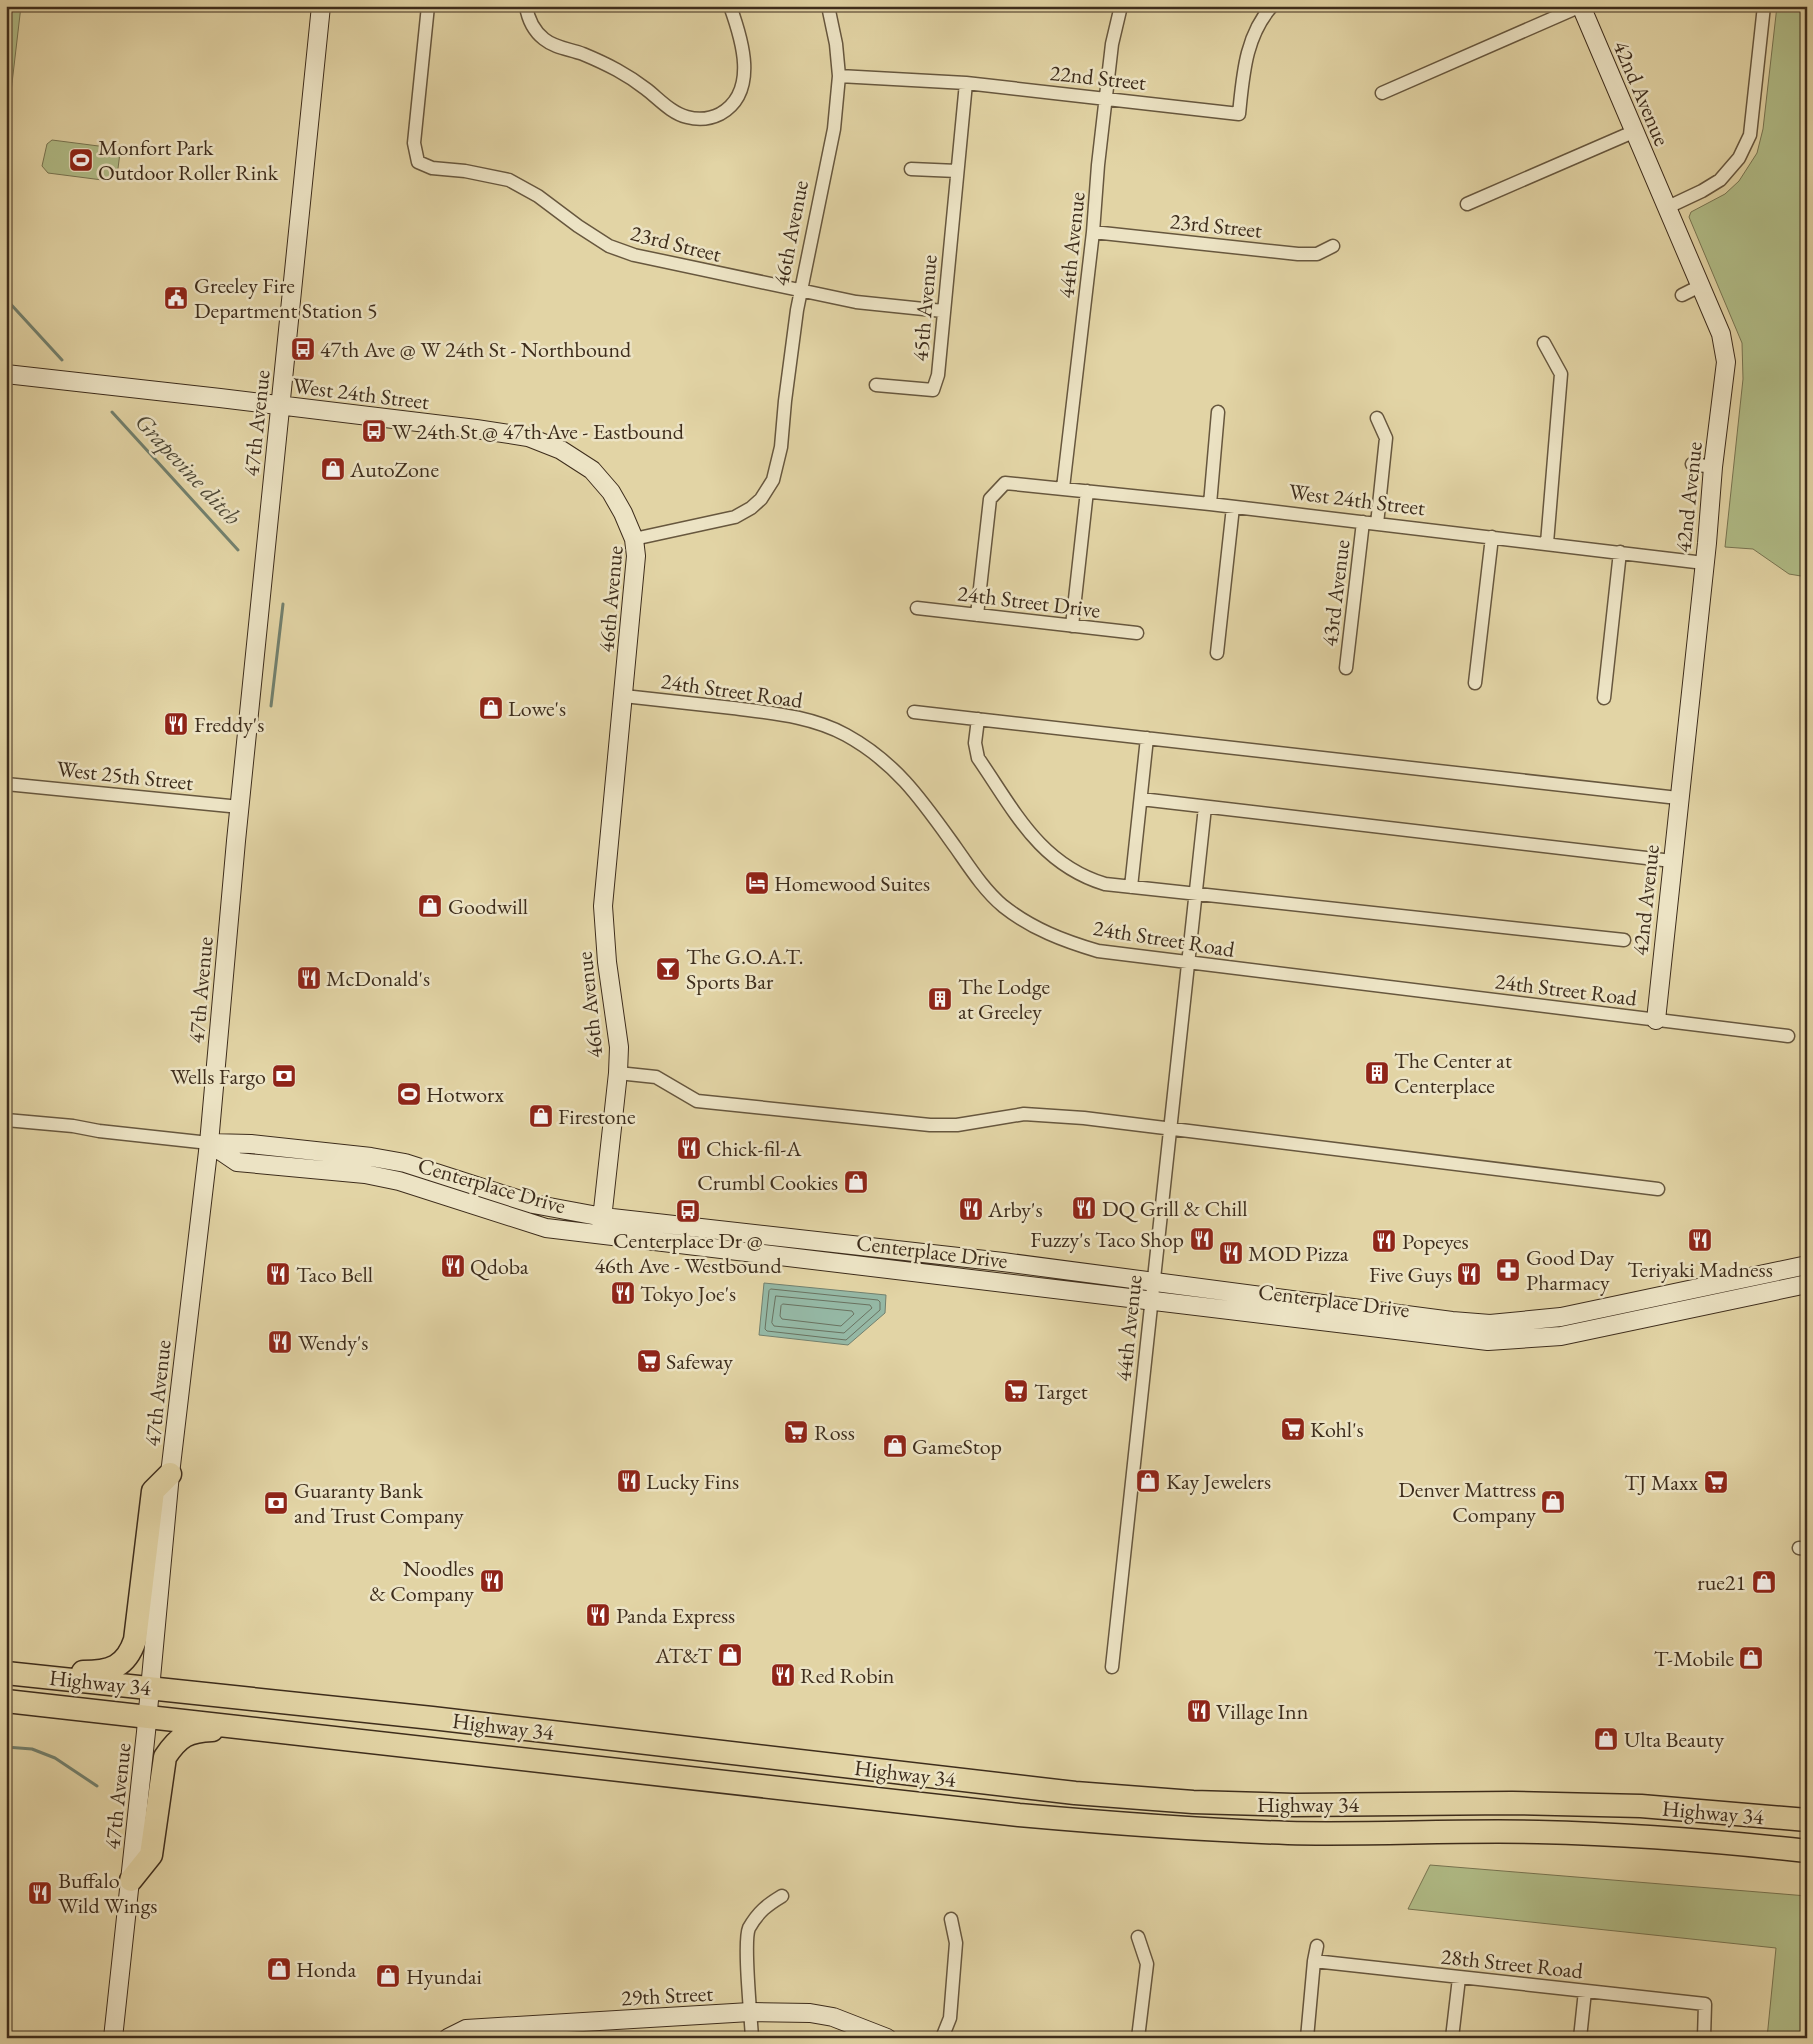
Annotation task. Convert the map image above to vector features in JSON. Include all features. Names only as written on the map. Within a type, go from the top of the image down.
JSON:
[{"type":"highway","points":[[6,1669],[100,1672],[124,1662],[135,1640],[153,1491],[170,1474]]},
{"type":"highway","name":"Highway 34","points":[[6,1673],[150,1687],[1075,1793],[1193,1802],[1294,1804],[1512,1803],[1641,1806],[1807,1820]]},
{"type":"highway","name":"Highway 34","points":[[6,1701],[1029,1816],[1142,1826],[1290,1833],[1537,1832],[1644,1836],[1807,1850]]},
{"type":"highway","points":[[131,1880],[150,1854],[165,1757],[172,1746],[184,1735],[196,1731],[212,1730],[308,1734]]},
{"type":"highway","points":[[1420,1804],[1420,1832]]},
{"type":"street","name":"47th Avenue","points":[[113,2038],[131,1880],[170,1474],[209,1143],[240,807],[321,6]]},
{"type":"street","name":"23rd Street","points":[[428,6],[414,143],[418,162],[432,168],[465,171],[509,180],[538,196],[609,246],[634,255],[856,302],[944,311]]},
{"type":"street","points":[[526,6],[532,25],[548,42],[603,62],[639,83],[674,112],[697,119],[716,116],[726,110],[734,102],[743,83],[742,51],[730,6]]},
{"type":"street","name":"46th Avenue","points":[[601,1235],[618,1073],[618,1032],[607,962],[603,906],[636,556],[634,539],[735,517],[751,508],[761,499],[773,480],[781,447],[787,383],[801,291],[834,129],[839,76],[836,44],[828,6]]},
{"type":"street","name":"44th Avenue","points":[[1063,488],[1093,232],[1112,44],[1121,6]]},
{"type":"street","name":"22nd Street","points":[[839,76],[966,83],[1239,114],[1245,59],[1258,25],[1272,6]]},
{"type":"street","points":[[1382,93],[1581,6]]},
{"type":"street","name":"42nd Avenue","points":[[1581,6],[1633,132],[1668,207],[1721,334],[1726,362],[1713,467],[1656,1020]]},
{"type":"street","points":[[1668,207],[1720,180],[1739,158],[1750,135],[1764,6]]},
{"type":"street","name":"45th Avenue","points":[[876,385],[933,390],[938,375],[966,83]]},
{"type":"street","points":[[1467,204],[1633,132]]},
{"type":"street","points":[[911,169],[957,171]]},
{"type":"street","name":"23rd Street","points":[[1093,232],[1298,254],[1317,254],[1332,246]]},
{"type":"street","points":[[1682,295],[1700,286]]},
{"type":"street","points":[[1544,343],[1561,374],[1547,543]]},
{"type":"street","name":"West 24th Street","points":[[6,374],[500,432],[528,437],[561,450],[592,470],[611,492],[623,513],[634,539]]},
{"type":"street","points":[[1210,504],[1218,412]]},
{"type":"street","name":"43rd Avenue","points":[[1377,418],[1386,438],[1377,524]]},
{"type":"street","points":[[1692,464],[1713,467]]},
{"type":"street","name":"West 24th Street","points":[[976,615],[990,499],[1004,483],[1210,504],[1704,563]]},
{"type":"street","points":[[1072,626],[1088,491]]},
{"type":"street","points":[[1218,653],[1233,507]]},
{"type":"street","name":"43rd Avenue","points":[[1346,668],[1363,522]]},
{"type":"street","points":[[1475,683],[1492,537]]},
{"type":"street","points":[[1604,698],[1620,552]]},
{"type":"street","name":"24th Street Drive","points":[[917,608],[1137,633]]},
{"type":"street","name":"24th Street Road","points":[[624,696],[783,714],[817,723],[845,734],[893,768],[918,795],[979,881],[1002,905],[1032,926],[1062,940],[1098,951],[1188,964],[1788,1036]]},
{"type":"street","points":[[914,712],[1678,798]]},
{"type":"street","points":[[978,719],[975,743],[978,758],[1035,840],[1047,853],[1070,870],[1105,884],[1624,940]]},
{"type":"street","points":[[1131,887],[1147,738]]},
{"type":"street","name":"West 25th Street","points":[[6,784],[240,807]]},
{"type":"street","points":[[1140,799],[1672,861]]},
{"type":"street","name":"44th Avenue","points":[[1112,1667],[1206,807]]},
{"type":"street","points":[[618,1073],[656,1077],[697,1101],[916,1124],[957,1125],[1024,1114],[1084,1118],[1658,1189]]},
{"type":"street","name":"Centerplace Drive","points":[[6,1120],[73,1126],[99,1131],[209,1143],[251,1144],[371,1157],[405,1163],[533,1204],[603,1217],[926,1252],[1452,1322],[1490,1324],[1561,1317],[1807,1265]]},
{"type":"street","name":"Centerplace Drive","points":[[209,1143],[237,1162],[365,1174],[399,1181],[546,1228],[1488,1341],[1561,1336],[1807,1284]]},
{"type":"street","points":[[752,2038],[747,1961],[748,1930],[762,1908],[782,1896]]},
{"type":"street","points":[[942,2038],[950,2018],[956,1943],[951,1919]]},
{"type":"street","points":[[1138,1937],[1147,1964],[1138,2038]]},
{"type":"street","points":[[1307,2038],[1317,1946]]},
{"type":"street","name":"28th Street Road","points":[[1314,1961],[1706,2004],[1704,2038]]},
{"type":"street","points":[[1452,2038],[1458,1978]]},
{"type":"street","points":[[1580,2038],[1585,1990]]},
{"type":"street","name":"29th Street","points":[[448,2038],[466,2029],[533,2032],[750,2012],[810,2013],[833,2017],[887,2038]]},
{"type":"green space","points":[[6,6],[21,6],[9,109],[6,109]]},
{"type":"green space","points":[[1777,6],[1807,6],[1807,577],[1789,574],[1753,549],[1725,547],[1743,379],[1742,343],[1689,217],[1691,212],[1725,194],[1739,181],[1757,153],[1763,129]]},
{"type":"green space","name":"Monfort Park Outdoor Roller Rink","points":[[52,140],[114,148],[120,153],[117,176],[110,181],[48,173],[42,166],[47,144]]},
{"type":"green space","points":[[1430,1865],[1807,1896],[1807,2038],[1767,2038],[1776,1948],[1408,1909]]},
{"type":"water","points":[[764,1283],[886,1295],[885,1313],[848,1345],[759,1335]]},
{"type":"waterway","name":"Grapevine ditch","points":[[6,299],[62,360]]},
{"type":"waterway","name":"Grapevine ditch","points":[[112,412],[238,550]]},
{"type":"waterway","name":"Grapevine ditch","points":[[271,706],[283,604]]},
{"type":"waterway","points":[[6,1747],[32,1749],[55,1758],[97,1786]]},
{"type":"place","name":"Monfort Park Outdoor Roller Rink","points":[[81,160]]},
{"type":"place","name":"Greeley Fire Department Station 5","points":[[176,298]]},
{"type":"place","name":"47th Ave @ W 24th St - Northbound","points":[[303,349]]},
{"type":"place","name":"W 24th St @ 47th Ave - Eastbound","points":[[374,431]]},
{"type":"place","name":"AutoZone","points":[[333,469]]},
{"type":"place","name":"Lowe's","points":[[491,708]]},
{"type":"place","name":"Freddy's","points":[[176,724]]},
{"type":"place","name":"Homewood Suites","points":[[757,883]]},
{"type":"place","name":"Goodwill","points":[[430,906]]},
{"type":"place","name":"The G.O.A.T. Sports Bar","points":[[668,969]]},
{"type":"place","name":"McDonald's","points":[[309,978]]},
{"type":"place","name":"The Lodge at Greeley","points":[[940,999]]},
{"type":"place","name":"The Center at Centerplace","points":[[1377,1073]]},
{"type":"place","name":"Wells Fargo","points":[[284,1076]]},
{"type":"place","name":"Hotworx","points":[[409,1094]]},
{"type":"place","name":"Firestone","points":[[541,1116]]},
{"type":"place","name":"Chick-fil-A","points":[[689,1148]]},
{"type":"place","name":"Crumbl Cookies","points":[[856,1182]]},
{"type":"place","name":"DQ Grill & Chill","points":[[1084,1208]]},
{"type":"place","name":"Arby's","points":[[971,1209]]},
{"type":"place","name":"Centerplace Dr @ 46th Ave - Westbound","points":[[688,1211]]},
{"type":"place","name":"Fuzzy's Taco Shop","points":[[1202,1239]]},
{"type":"place","name":"Teriyaki Madness","points":[[1700,1240]]},
{"type":"place","name":"Popeyes","points":[[1384,1241]]},
{"type":"place","name":"MOD Pizza","points":[[1231,1253]]},
{"type":"place","name":"Qdoba","points":[[453,1266]]},
{"type":"place","name":"Good Day Pharmacy","points":[[1508,1270]]},
{"type":"place","name":"Taco Bell","points":[[278,1274]]},
{"type":"place","name":"Five Guys","points":[[1469,1274]]},
{"type":"place","name":"Tokyo Joe's","points":[[623,1293]]},
{"type":"place","name":"Wendy's","points":[[280,1342]]},
{"type":"place","name":"Safeway","points":[[649,1361]]},
{"type":"place","name":"Target","points":[[1016,1391]]},
{"type":"place","name":"Kohl's","points":[[1293,1429]]},
{"type":"place","name":"Ross","points":[[796,1432]]},
{"type":"place","name":"GameStop","points":[[895,1446]]},
{"type":"place","name":"Lucky Fins","points":[[629,1481]]},
{"type":"place","name":"Kay Jewelers","points":[[1148,1481]]},
{"type":"place","name":"TJ Maxx","points":[[1716,1482]]},
{"type":"place","name":"Denver Mattress Company","points":[[1553,1502]]},
{"type":"place","name":"Guaranty Bank and Trust Company","points":[[276,1503]]},
{"type":"place","name":"Noodles & Company","points":[[492,1581]]},
{"type":"place","name":"rue21","points":[[1764,1582]]},
{"type":"place","name":"Panda Express","points":[[598,1615]]},
{"type":"place","name":"AT&T","points":[[730,1655]]},
{"type":"place","name":"T-Mobile","points":[[1751,1658]]},
{"type":"place","name":"Red Robin","points":[[783,1675]]},
{"type":"place","name":"Village Inn","points":[[1199,1711]]},
{"type":"place","name":"Ulta Beauty","points":[[1606,1739]]},
{"type":"place","name":"Buffalo Wild Wings","points":[[40,1893]]},
{"type":"place","name":"Honda","points":[[279,1969]]},
{"type":"place","name":"Hyundai","points":[[388,1976]]}]
